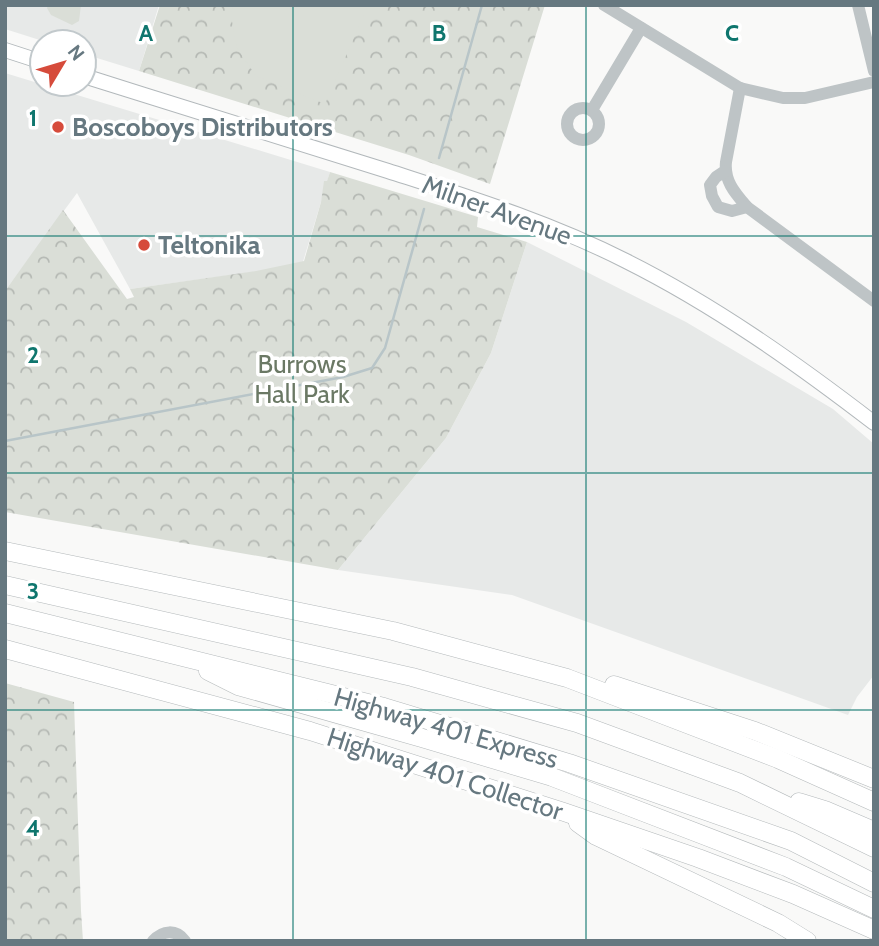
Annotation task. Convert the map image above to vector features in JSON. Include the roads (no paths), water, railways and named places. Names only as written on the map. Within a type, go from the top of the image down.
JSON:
[{"type":"highway","points":[[5,551],[393,631],[567,678],[778,759],[874,802]]},
{"type":"highway","name":"Highway 401 Express","points":[[5,584],[412,677],[577,723],[740,783],[874,848]]},
{"type":"highway","name":"Highway 401 Express","points":[[5,613],[384,707],[569,763],[791,841],[874,883]]},
{"type":"highway","name":"Highway 401 Collector","points":[[5,649],[310,731],[564,812],[781,890],[874,930]]},
{"type":"highway","points":[[177,655],[238,686],[552,778],[786,867],[874,909]]},
{"type":"highway","points":[[567,678],[616,685],[755,731],[874,779]]},
{"type":"highway","points":[[740,783],[825,810],[874,831]]},
{"type":"highway","points":[[564,812],[596,836],[778,923],[807,941]]},
{"type":"main road","points":[[5,50],[28,57]]},
{"type":"main road","name":"Milner Avenue","points":[[98,80],[442,187],[522,215],[585,242],[647,272],[727,318],[874,423]]},
{"type":"street","points":[[604,5],[740,88],[783,98],[804,98],[874,82]]},
{"type":"street","points":[[858,5],[874,71]]},
{"type":"street","points":[[592,110],[641,27]]},
{"type":"street","points":[[740,88],[725,171],[731,189],[747,207],[874,301]]},
{"type":"street","points":[[725,171],[710,185],[718,206],[732,211],[747,207]]},
{"type":"street","points":[[153,941],[159,935],[170,932],[177,933],[185,941]]},
{"type":"waterway","points":[[439,158],[482,5]]},
{"type":"waterway","points":[[5,441],[343,377],[372,368],[385,348],[424,209]]},
{"type":"place","name":"Boscoboys Distributors","points":[[58,127]]},
{"type":"place","name":"Teltonika","points":[[144,245]]},
{"type":"park label","name":"Burrows Hall Park","points":[[302,379]]}]
